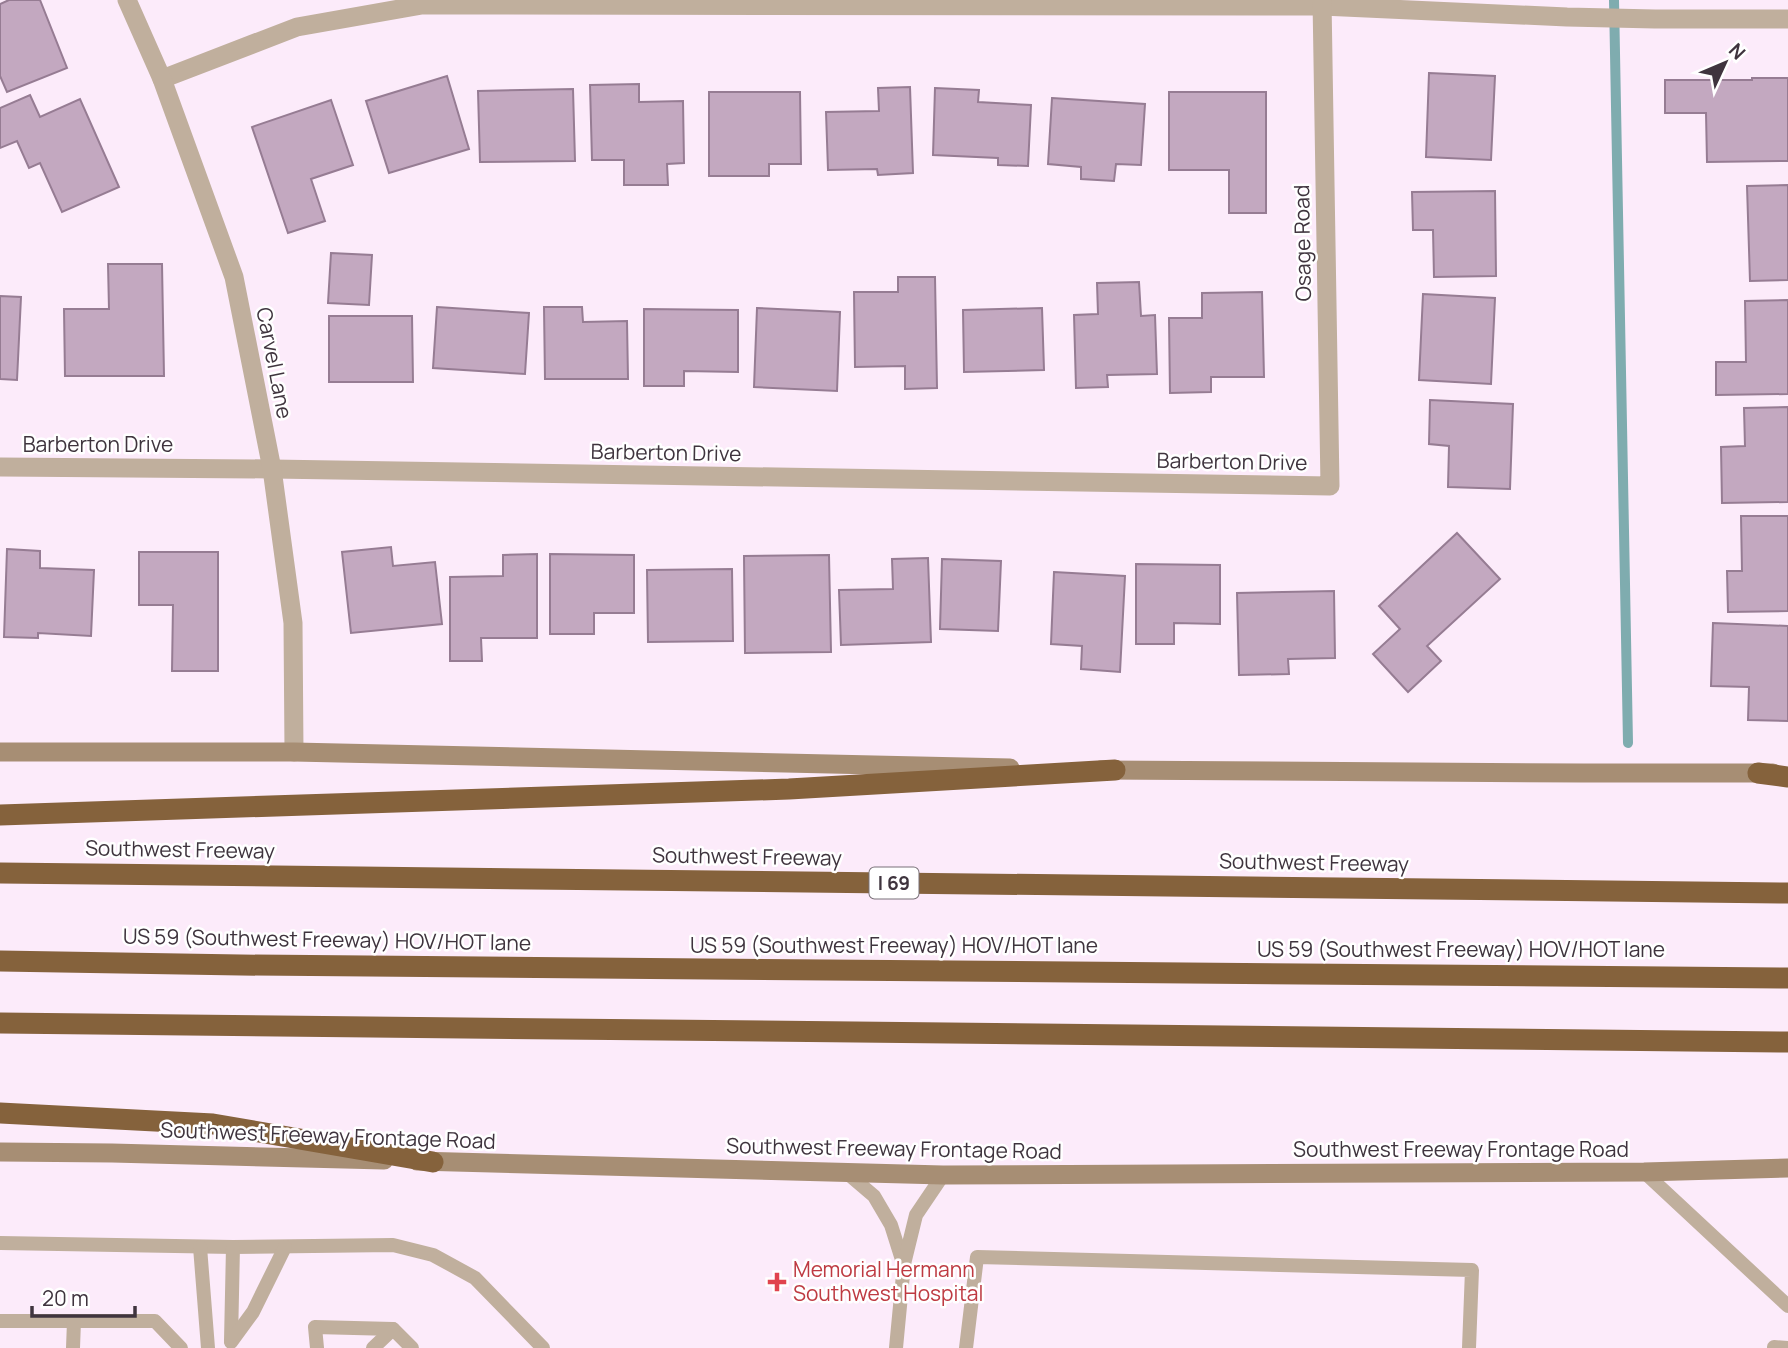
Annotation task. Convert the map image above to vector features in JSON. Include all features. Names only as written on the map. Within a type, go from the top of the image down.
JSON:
[{"type":"highway","points":[[0,815],[789,789],[1115,770]]},
{"type":"highway","points":[[1758,773],[1788,775]]},
{"type":"highway","name":"Southwest Freeway","points":[[0,873],[1788,893]]},
{"type":"highway","name":"US 59 (Southwest Freeway) HOV/HOT lane","points":[[0,961],[1788,978]]},
{"type":"highway","points":[[0,1023],[1788,1042]]},
{"type":"highway","points":[[0,1112],[213,1124],[433,1162]]},
{"type":"main road","points":[[0,752],[293,752],[1115,770],[1758,773]]},
{"type":"main road","name":"Southwest Freeway Frontage Road","points":[[0,1152],[943,1175],[1644,1172],[1788,1168]]},
{"type":"street","name":"Carvel Lane","points":[[127,0],[162,79],[234,277],[272,469],[293,623],[293,752]]},
{"type":"street","points":[[162,79],[297,27],[422,5],[1322,3],[1567,17],[1788,19]]},
{"type":"street","name":"Osage Road","points":[[1322,3],[1330,486]]},
{"type":"street","name":"Barberton Drive","points":[[0,467],[1330,486]]},
{"type":"lane","points":[[1644,1172],[1788,1306]]},
{"type":"lane","points":[[847,1173],[874,1196],[891,1225],[904,1264]]},
{"type":"lane","points":[[896,1348],[904,1264],[916,1215],[943,1175]]},
{"type":"lane","points":[[0,1243],[200,1247],[393,1245],[433,1255],[475,1278],[543,1348]]},
{"type":"lane","points":[[200,1247],[208,1348]]},
{"type":"lane","points":[[228,1345],[233,1247]]},
{"type":"lane","points":[[228,1345],[253,1312],[285,1247]]},
{"type":"lane","points":[[966,1348],[977,1257],[1472,1269],[1469,1348]]},
{"type":"lane","points":[[0,1321],[155,1321],[181,1348]]},
{"type":"lane","points":[[73,1348],[74,1321]]},
{"type":"lane","points":[[317,1348],[315,1327],[393,1329],[412,1348]]},
{"type":"lane","points":[[373,1348],[393,1329]]},
{"type":"lane","points":[[1774,1347],[1788,1348]]},
{"type":"building","points":[[9,0],[40,0],[67,68],[7,92],[0,76],[0,4]]},
{"type":"building","points":[[1429,73],[1495,76],[1491,160],[1426,157]]},
{"type":"building","points":[[447,76],[469,149],[389,173],[366,101]]},
{"type":"building","points":[[1788,78],[1788,161],[1707,162],[1706,113],[1665,113],[1665,80]]},
{"type":"building","points":[[639,84],[639,102],[683,101],[684,163],[667,164],[668,185],[624,185],[624,160],[592,160],[590,85]]},
{"type":"building","points":[[910,87],[913,173],[878,175],[877,169],[828,170],[826,112],[879,111],[878,88]]},
{"type":"building","points":[[935,88],[979,90],[978,102],[1031,105],[1028,166],[998,165],[998,158],[933,155]]},
{"type":"building","points":[[573,89],[575,161],[480,162],[478,91]]},
{"type":"building","points":[[709,92],[800,92],[801,164],[769,164],[769,176],[709,176]]},
{"type":"building","points":[[1169,92],[1266,92],[1266,213],[1229,213],[1229,170],[1169,170]]},
{"type":"building","points":[[30,95],[40,117],[80,99],[119,187],[62,212],[40,163],[29,168],[17,141],[0,148],[0,108]]},
{"type":"building","points":[[1052,98],[1145,104],[1141,165],[1116,164],[1114,181],[1081,179],[1081,167],[1048,164]]},
{"type":"building","points":[[331,100],[353,165],[311,179],[325,221],[288,233],[252,127]]},
{"type":"building","points":[[1788,185],[1788,280],[1750,281],[1747,186]]},
{"type":"building","points":[[1495,191],[1496,276],[1434,277],[1433,230],[1413,230],[1412,192]]},
{"type":"building","points":[[331,253],[372,255],[369,305],[328,303]]},
{"type":"building","points":[[108,264],[162,264],[164,376],[65,376],[64,309],[109,309]]},
{"type":"building","points":[[898,277],[935,277],[937,388],[905,389],[905,366],[855,367],[854,292],[898,292]]},
{"type":"building","points":[[1139,282],[1141,316],[1155,315],[1157,374],[1107,375],[1108,387],[1076,388],[1074,315],[1098,314],[1097,283]]},
{"type":"building","points":[[1262,292],[1264,377],[1211,377],[1211,392],[1170,393],[1169,318],[1202,318],[1202,293]]},
{"type":"building","points":[[1423,294],[1495,298],[1491,384],[1419,380]]},
{"type":"building","points":[[0,296],[21,297],[17,380],[0,379]]},
{"type":"building","points":[[1788,300],[1788,394],[1716,395],[1716,362],[1746,362],[1745,301]]},
{"type":"building","points":[[437,307],[529,313],[525,374],[433,368]]},
{"type":"building","points":[[544,307],[582,307],[583,322],[627,321],[628,379],[545,379]]},
{"type":"building","points":[[757,308],[840,312],[837,391],[754,387]]},
{"type":"building","points":[[1042,308],[1044,370],[964,372],[963,310]]},
{"type":"building","points":[[644,309],[738,310],[738,372],[684,371],[684,386],[644,386]]},
{"type":"building","points":[[329,316],[412,316],[413,382],[329,382]]},
{"type":"building","points":[[1430,400],[1513,404],[1510,489],[1448,487],[1449,446],[1429,444]]},
{"type":"building","points":[[1788,407],[1788,502],[1722,503],[1721,447],[1745,446],[1744,408]]},
{"type":"building","points":[[1741,516],[1788,516],[1788,611],[1728,612],[1727,571],[1742,571]]},
{"type":"building","points":[[1457,533],[1500,579],[1427,646],[1441,661],[1408,692],[1373,654],[1400,629],[1379,606]]},
{"type":"building","points":[[391,547],[393,566],[435,562],[442,624],[351,633],[342,552]]},
{"type":"building","points":[[7,549],[40,551],[40,568],[94,570],[91,636],[38,633],[38,638],[4,637]]},
{"type":"building","points":[[139,552],[218,552],[218,671],[172,671],[173,605],[139,605]]},
{"type":"building","points":[[537,554],[537,638],[481,638],[482,661],[450,661],[450,577],[503,576],[503,555]]},
{"type":"building","points":[[550,554],[634,555],[634,613],[594,613],[594,634],[550,634]]},
{"type":"building","points":[[829,555],[831,652],[745,653],[744,556]]},
{"type":"building","points":[[928,558],[931,642],[841,645],[839,590],[893,589],[892,559]]},
{"type":"building","points":[[942,559],[1001,561],[998,631],[940,629]]},
{"type":"building","points":[[1136,564],[1220,565],[1220,624],[1174,623],[1174,644],[1136,644]]},
{"type":"building","points":[[732,569],[733,641],[648,642],[647,570]]},
{"type":"building","points":[[1054,572],[1125,576],[1120,672],[1081,669],[1082,646],[1051,644]]},
{"type":"building","points":[[1334,591],[1335,658],[1288,659],[1289,674],[1239,675],[1237,593]]},
{"type":"building","points":[[1713,623],[1788,626],[1788,721],[1748,720],[1749,687],[1711,686]]},
{"type":"waterway","points":[[1614,0],[1628,743]]},
{"type":"place","name":"Memorial Hermann Southwest Hospital","points":[[777,1282]]}]
